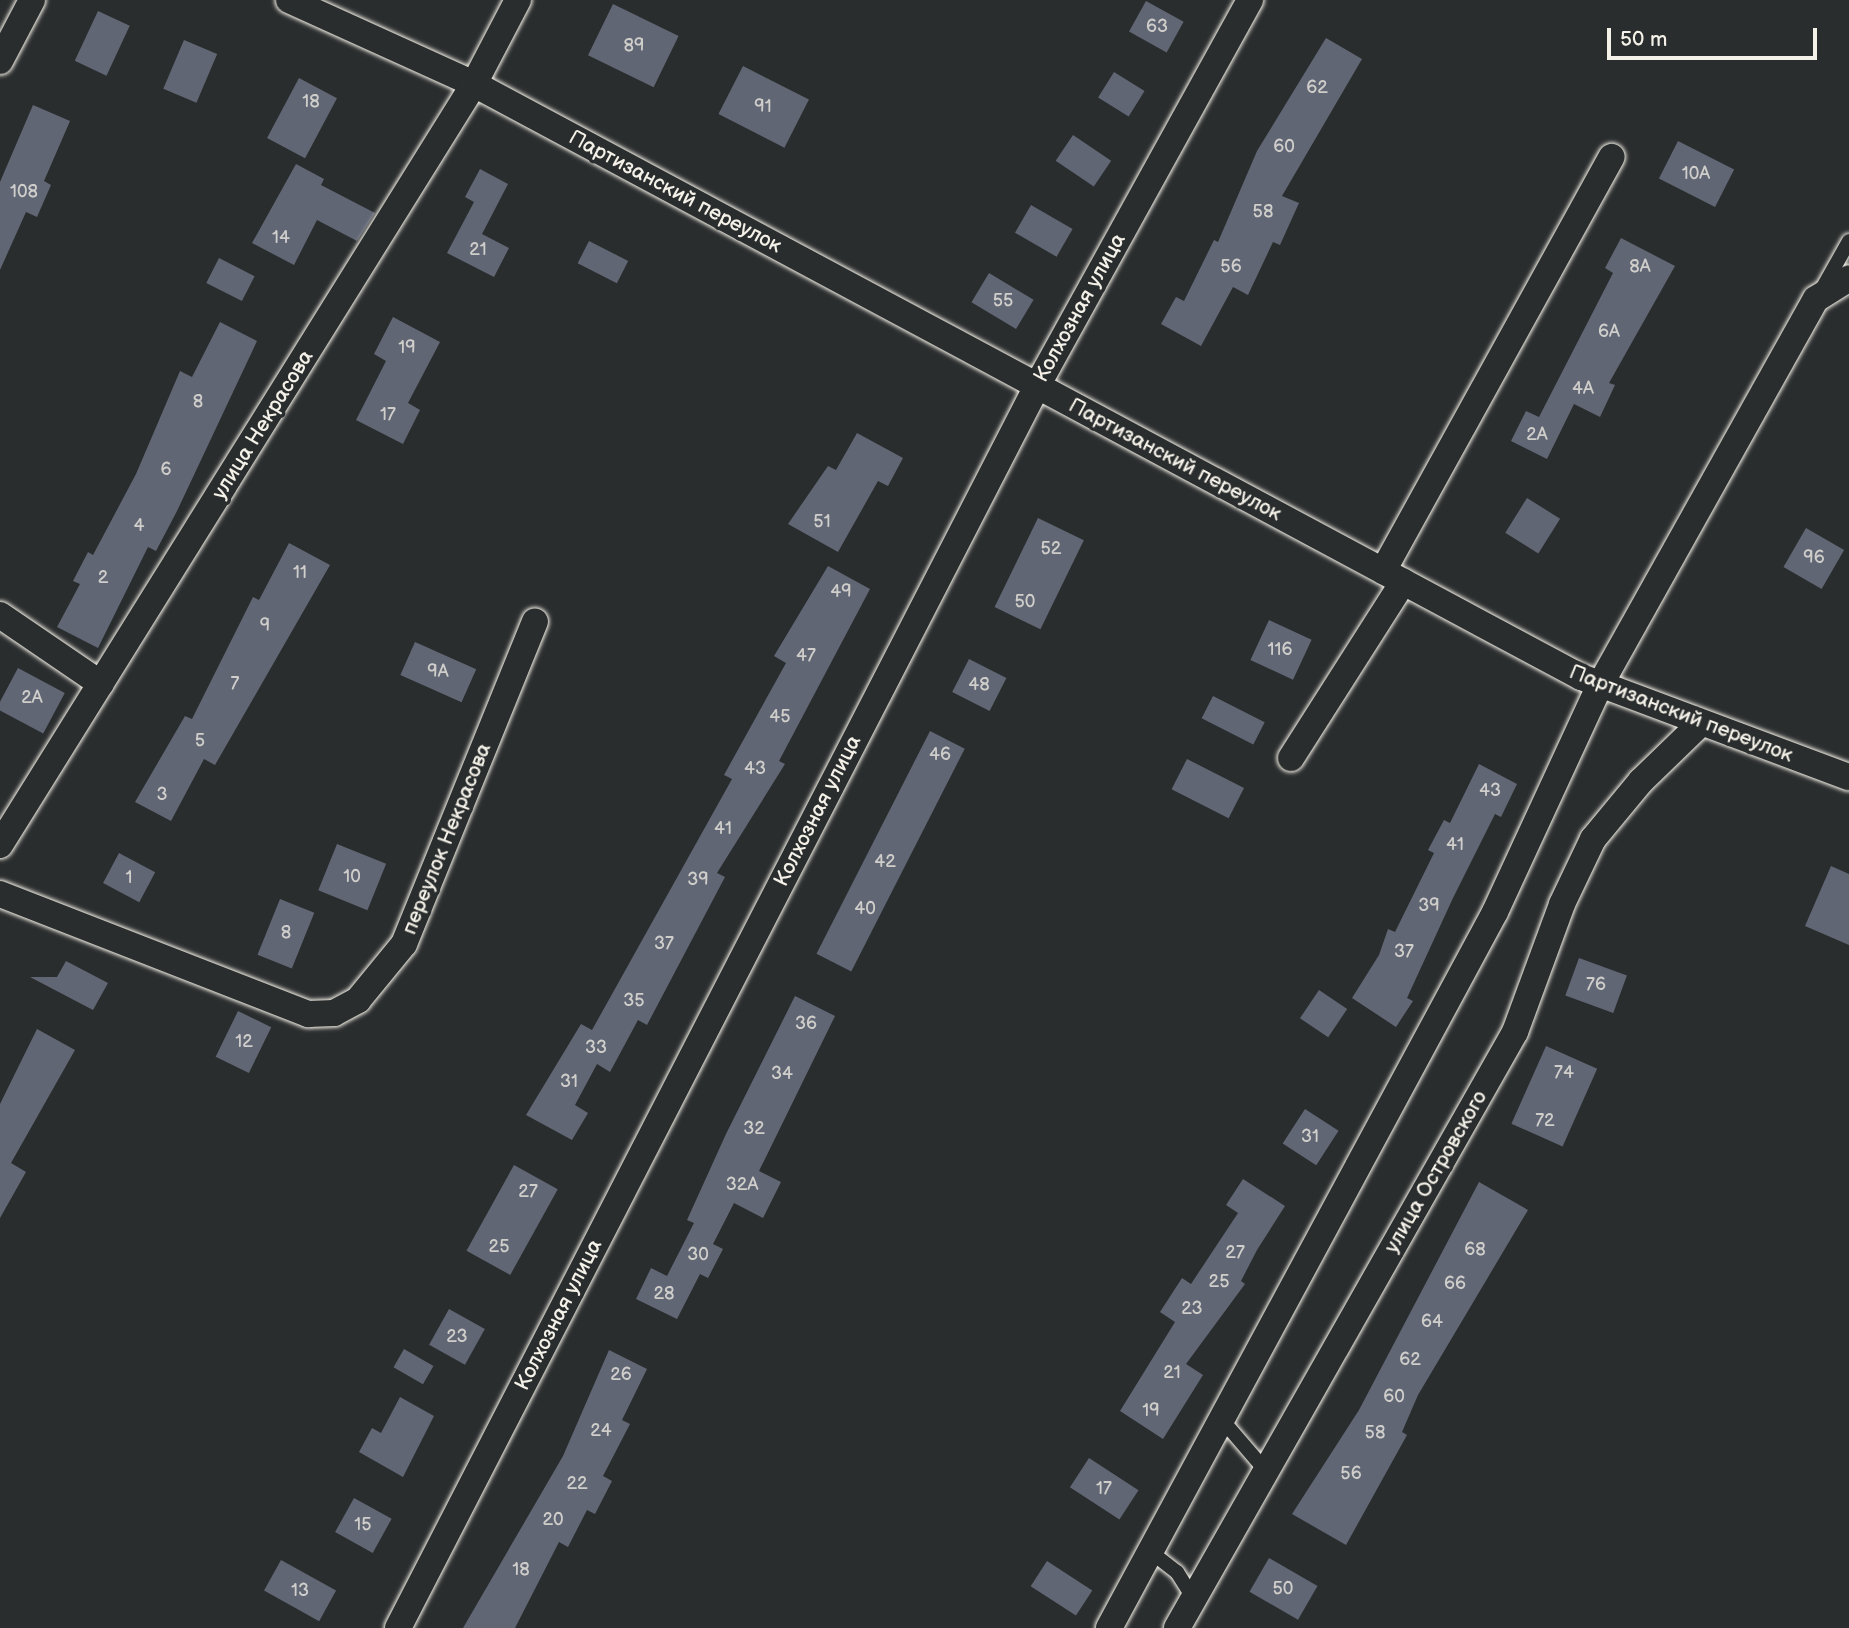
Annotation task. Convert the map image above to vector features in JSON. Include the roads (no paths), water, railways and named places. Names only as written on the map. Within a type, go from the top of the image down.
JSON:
[{"type":"street","points":[[0,61],[32,0]]},
{"type":"street","name":"Партизанский переулок","points":[[289,0],[474,84],[1600,685],[1699,725],[1849,777]]},
{"type":"street","name":"улица Некрасова","points":[[0,845],[474,84],[518,0]]},
{"type":"street","name":"Колхозная улица","points":[[398,1628],[1037,386],[1250,0]]},
{"type":"street","points":[[1292,758],[1393,576],[1612,157]]},
{"type":"street","points":[[1109,1628],[1224,1422],[1495,912],[1600,685],[1816,299],[1849,278]]},
{"type":"street","points":[[0,615],[102,684]]},
{"type":"street","name":"переулок Некрасова","points":[[0,894],[308,1014],[334,1013],[358,1000],[404,944],[536,622]]},
{"type":"street","name":"улица Островского","points":[[1177,1628],[1515,1032],[1562,904],[1593,839],[1640,781],[1699,725]]},
{"type":"lane","points":[[1816,299],[1849,241]]},
{"type":"lane","points":[[1224,1422],[1266,1471]]},
{"type":"lane","points":[[1151,1552],[1177,1572],[1194,1599]]}]
